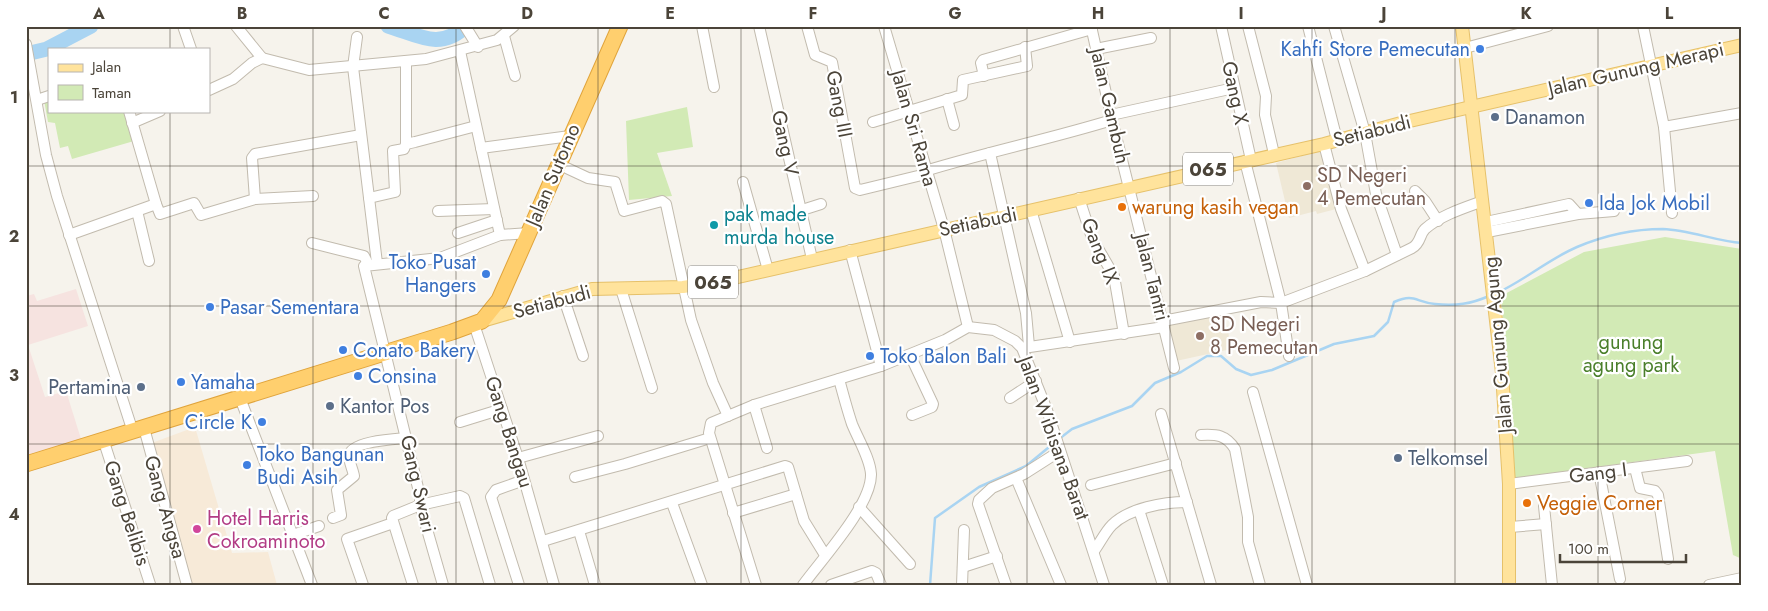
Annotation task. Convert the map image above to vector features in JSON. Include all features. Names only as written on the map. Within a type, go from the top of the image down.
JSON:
[{"type":"highway","name":"Jalan Sutomo","points":[[478,322],[496,306],[502,294],[620,26]]},
{"type":"highway","points":[[26,464],[104,442],[384,354],[478,322]]},
{"type":"main road","name":"Jalan Gunung Agung","points":[[1462,26],[1487,227],[1502,373],[1509,484],[1509,585]]},
{"type":"main road","name":"Jalan Gunung Merapi","points":[[1472,107],[1742,45]]},
{"type":"main road","name":"Setiabudi","points":[[478,322],[592,289],[683,287],[768,270],[1129,186],[1324,144],[1472,107]]},
{"type":"main road","points":[[502,294],[520,309]]},
{"type":"street","points":[[182,26],[191,48]]},
{"type":"street","points":[[236,26],[262,58],[309,70],[435,57],[460,51],[476,43],[504,36],[514,26]]},
{"type":"street","points":[[464,26],[476,43]]},
{"type":"street","points":[[702,26],[714,87]]},
{"type":"street","name":"Gang V","points":[[759,26],[799,211],[812,259]]},
{"type":"street","name":"Gang III","points":[[807,26],[815,55],[832,62],[855,188],[860,190],[926,172]]},
{"type":"street","name":"Jalan Sri Rama","points":[[884,26],[944,229],[968,328]]},
{"type":"street","name":"Gang X","points":[[1220,26],[1248,161],[1281,303],[1290,356]]},
{"type":"street","points":[[1248,26],[1266,96],[1265,114],[1274,154]]},
{"type":"street","points":[[1308,26],[1338,140]]},
{"type":"street","points":[[1334,26],[1365,133],[1376,194],[1397,255]]},
{"type":"street","points":[[1465,48],[1548,26]]},
{"type":"street","points":[[1643,26],[1653,64],[1664,127],[1672,213]]},
{"type":"street","points":[[984,76],[982,60],[1092,27]]},
{"type":"street","name":"Jalan Gambuh","points":[[1092,27],[1111,118],[1129,186]]},
{"type":"street","points":[[504,36],[515,76]]},
{"type":"street","points":[[357,38],[352,67],[369,198],[373,264]]},
{"type":"street","points":[[1096,49],[1151,38]]},
{"type":"street","name":"Gang Angsa","points":[[26,44],[46,155],[69,235],[138,430],[187,585]]},
{"type":"street","points":[[873,122],[962,95],[963,80],[1027,66],[1025,47]]},
{"type":"street","points":[[460,51],[500,235]]},
{"type":"street","points":[[210,90],[233,79],[252,63],[262,58]]},
{"type":"street","points":[[369,198],[395,192],[392,152],[404,149],[406,144],[406,61]]},
{"type":"street","points":[[926,172],[990,153],[1043,141],[1111,118],[1234,88]]},
{"type":"street","points":[[37,100],[48,96]]},
{"type":"street","points":[[947,99],[954,125]]},
{"type":"street","points":[[129,112],[160,214],[194,203],[201,215],[255,199],[313,196]]},
{"type":"street","points":[[132,123],[158,112]]},
{"type":"street","points":[[1664,127],[1742,113]]},
{"type":"street","points":[[406,144],[476,126]]},
{"type":"street","points":[[255,199],[252,158],[255,154],[361,135]]},
{"type":"street","points":[[481,148],[570,136]]},
{"type":"street","points":[[1324,144],[1341,209],[1365,271]]},
{"type":"street","points":[[990,153],[1026,313],[1026,347],[1124,334],[1261,302],[1281,303],[1365,271],[1419,244],[1426,229],[1438,221],[1483,201]]},
{"type":"street","points":[[558,164],[588,178],[615,182],[624,211],[664,202],[694,329],[728,416]]},
{"type":"street","points":[[743,182],[768,270]]},
{"type":"street","name":"Jalan Tantri","points":[[1129,186],[1174,368]]},
{"type":"street","points":[[1415,191],[1425,200],[1438,221]]},
{"type":"street","name":"Gang IX","points":[[1079,198],[1092,238],[1114,276],[1124,334]]},
{"type":"street","points":[[69,235],[156,204]]},
{"type":"street","points":[[799,211],[821,204]]},
{"type":"street","points":[[1487,227],[1569,204],[1578,214],[1614,211]]},
{"type":"street","points":[[438,211],[494,209]]},
{"type":"street","points":[[1031,210],[1070,342]]},
{"type":"street","points":[[137,211],[149,261]]},
{"type":"street","points":[[458,233],[497,220]]},
{"type":"street","points":[[312,243],[364,256],[373,264],[446,257],[500,235],[529,233]]},
{"type":"street","points":[[850,250],[881,366]]},
{"type":"street","name":"Gang Swari","points":[[373,264],[364,269],[384,354],[408,438],[420,505],[443,585]]},
{"type":"street","points":[[622,289],[652,388]]},
{"type":"street","points":[[563,296],[583,356]]},
{"type":"street","name":"Gang Bangau","points":[[478,322],[543,541],[554,585]]},
{"type":"street","points":[[756,585],[710,438],[708,428],[711,423],[754,405],[881,366],[910,355],[968,328]]},
{"type":"street","name":"Jalan Wibisana Barat","points":[[968,328],[994,330],[1026,347],[1104,585]]},
{"type":"street","points":[[910,355],[933,404],[932,407],[912,415]]},
{"type":"street","points":[[803,585],[844,532],[859,507],[871,474],[839,379]]},
{"type":"street","points":[[1010,398],[1036,381]]},
{"type":"street","points":[[1254,392],[1307,585]]},
{"type":"street","points":[[240,398],[312,585]]},
{"type":"street","points":[[754,405],[768,448]]},
{"type":"street","points":[[460,422],[502,408]]},
{"type":"street","points":[[1161,414],[1211,585]]},
{"type":"street","points":[[1201,435],[1222,436],[1230,441],[1236,449],[1248,517],[1248,542],[1260,585]]},
{"type":"street","points":[[518,458],[598,436]]},
{"type":"street","points":[[334,518],[341,515],[337,490],[354,476],[349,456],[351,451],[359,446],[378,441],[408,438]]},
{"type":"street","points":[[576,477],[710,438]]},
{"type":"street","name":"Gang Belibis","points":[[104,442],[150,584]]},
{"type":"street","points":[[1006,585],[979,500],[992,488],[1016,478],[1058,444]]},
{"type":"street","name":"Gang I","points":[[1509,484],[1687,461]]},
{"type":"street","points":[[1091,485],[1176,463]]},
{"type":"street","points":[[543,541],[672,503],[787,466],[804,521],[825,556]]},
{"type":"street","points":[[1635,468],[1640,488],[1655,491],[1658,495],[1668,560]]},
{"type":"street","points":[[1598,472],[1620,578]]},
{"type":"street","points":[[1016,478],[1062,585]]},
{"type":"street","points":[[518,585],[491,497],[496,490],[524,480]]},
{"type":"street","points":[[733,513],[796,494]]},
{"type":"street","points":[[413,585],[393,523],[393,516],[420,505],[462,497],[490,585]]},
{"type":"street","points":[[1094,551],[1115,522],[1139,510],[1170,502],[1187,502]]},
{"type":"street","points":[[672,503],[702,585]]},
{"type":"street","points":[[1544,506],[1552,584]]},
{"type":"street","points":[[859,507],[910,564]]},
{"type":"street","points":[[1139,510],[1163,585]]},
{"type":"street","points":[[363,585],[347,539],[393,523]]},
{"type":"street","points":[[1510,527],[1546,524]]},
{"type":"street","points":[[293,535],[319,526]]},
{"type":"street","points":[[962,585],[964,530]]},
{"type":"street","points":[[578,531],[595,585]]},
{"type":"street","points":[[963,567],[997,556]]},
{"type":"street","points":[[831,585],[872,571],[876,573],[881,585]]},
{"type":"street","points":[[1710,585],[1742,578]]},
{"type":"shaded area","name":"SD Negeri 4 Pemecutan","points":[[1323,150],[1340,208],[1317,214],[1316,211],[1289,218],[1276,163]]},
{"type":"shaded area","points":[[76,289],[88,326],[28,345],[45,397],[66,391],[81,439],[26,455],[26,296],[34,294],[37,301]]},
{"type":"shaded area","name":"SD Negeri 8 Pemecutan","points":[[1225,312],[1231,349],[1176,361],[1168,324]]},
{"type":"shaded area","points":[[195,427],[232,553],[268,552],[277,585],[190,585],[149,444]]},
{"type":"green space","points":[[48,98],[48,112],[123,112],[134,141],[72,159],[68,146],[60,148],[55,123],[48,122],[44,100]]},
{"type":"green space","points":[[687,107],[693,147],[657,153],[672,196],[629,200],[626,121]]},
{"type":"green space","name":"gunung agung park","points":[[1665,237],[1742,249],[1742,559],[1733,555],[1715,451],[1515,478],[1501,296],[1584,252]]},
{"type":"waterway","points":[[49,48],[91,26]]},
{"type":"waterway","points":[[388,26],[428,39],[447,38],[466,26]]},
{"type":"waterway","points":[[26,54],[48,48]]},
{"type":"waterway","points":[[1497,293],[1567,252],[1608,236],[1641,230],[1663,229],[1683,231],[1742,243]]},
{"type":"waterway","points":[[1059,439],[1072,429],[1132,406],[1155,383],[1181,372],[1207,356],[1221,356],[1236,369],[1251,375],[1272,370],[1334,344],[1374,336],[1388,322],[1394,302],[1401,299],[1411,298],[1428,303],[1450,305],[1470,303],[1489,296]]},
{"type":"waterway","points":[[930,585],[935,518],[979,487],[1026,466],[1054,443]]},
{"type":"place","name":"Kahfi Store Pemecutan","points":[[1480,49]]},
{"type":"place","name":"Danamon","points":[[1495,117]]},
{"type":"place","name":"SD Negeri 4 Pemecutan","points":[[1307,186]]},
{"type":"place","name":"Ida Jok Mobil","points":[[1589,203]]},
{"type":"place","name":"warung kasih vegan","points":[[1122,207]]},
{"type":"place","name":"pak made murda house","points":[[714,225]]},
{"type":"place","name":"Toko Pusat Hangers","points":[[486,274]]},
{"type":"place","name":"Pasar Sementara","points":[[210,307]]},
{"type":"place","name":"SD Negeri 8 Pemecutan","points":[[1200,336]]},
{"type":"place","name":"Conato Bakery","points":[[343,350]]},
{"type":"place","name":"Toko Balon Bali","points":[[870,356]]},
{"type":"place","name":"Consina","points":[[358,376]]},
{"type":"place","name":"Yamaha","points":[[181,382]]},
{"type":"place","name":"Pertamina","points":[[141,387]]},
{"type":"place","name":"Kantor Pos","points":[[330,406]]},
{"type":"place","name":"Circle K","points":[[262,422]]},
{"type":"place","name":"Telkomsel","points":[[1398,458]]},
{"type":"place","name":"Toko Bangunan Budi Asih","points":[[247,465]]},
{"type":"place","name":"Veggie Corner","points":[[1527,503]]},
{"type":"place","name":"Hotel Harris Cokroaminoto","points":[[197,529]]}]
